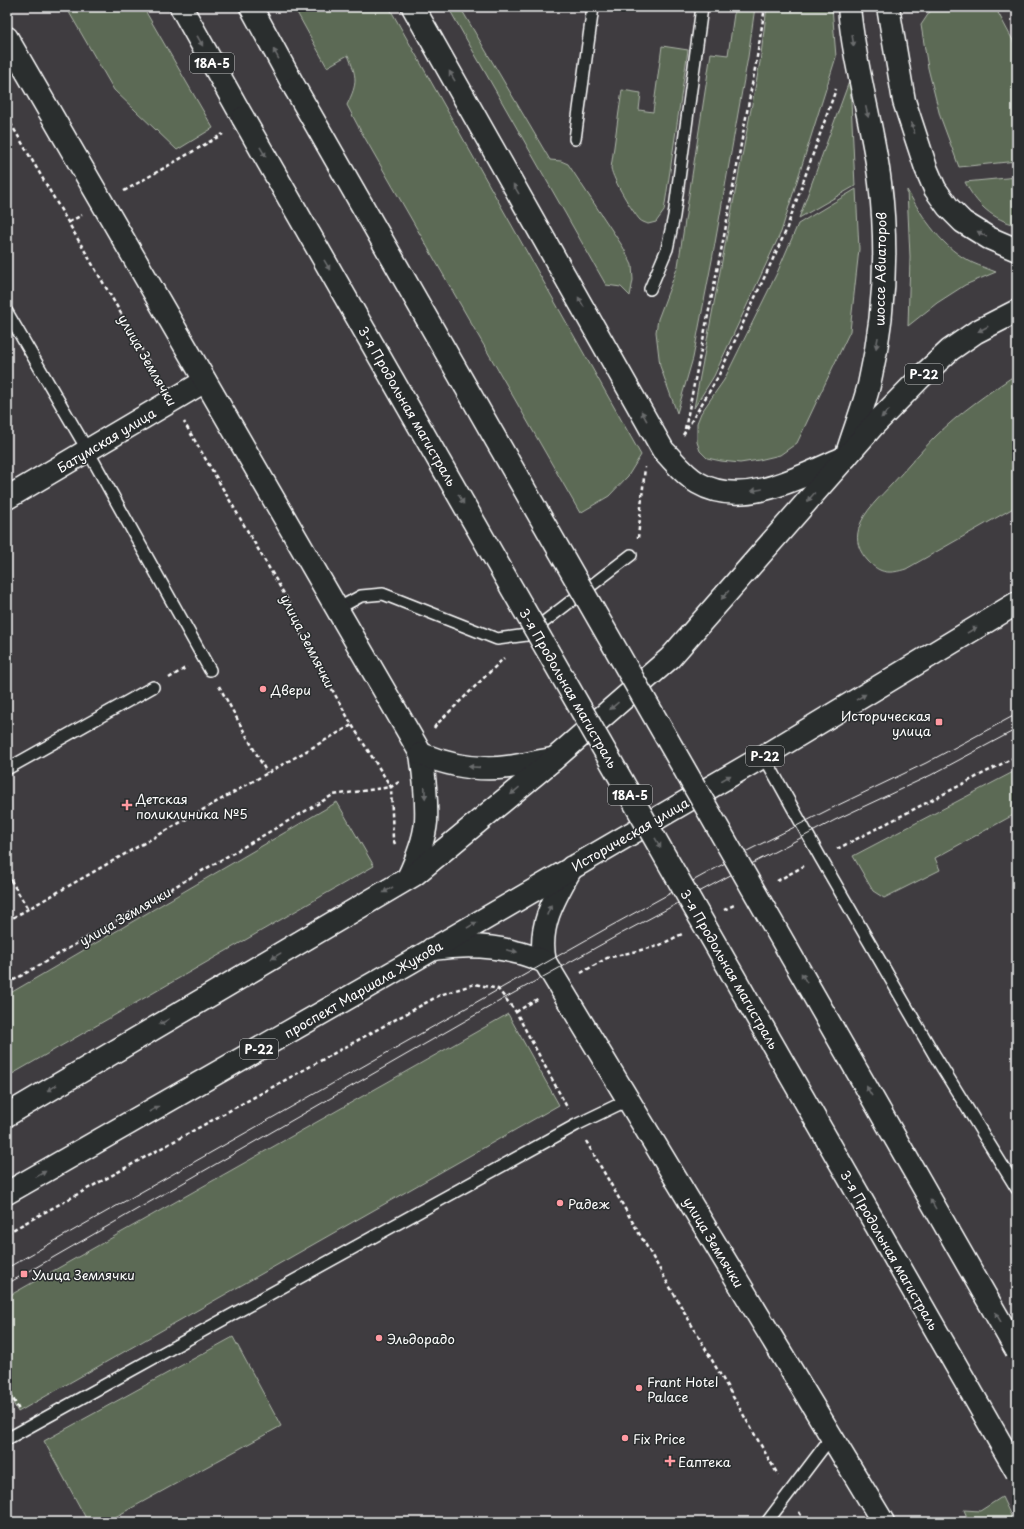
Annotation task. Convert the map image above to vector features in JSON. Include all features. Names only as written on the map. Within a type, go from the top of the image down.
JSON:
[{"type":"main road","name":"3-я Продольная магистраль","points":[[181,7],[1017,1472]]},
{"type":"main road","points":[[250,7],[1017,1351]]},
{"type":"main road","points":[[413,7],[663,450],[686,475],[709,489],[723,493],[737,493],[761,490],[785,483],[846,457]]},
{"type":"main road","name":"шоссе Авиаторов","points":[[846,457],[868,386],[880,329],[883,253],[880,184],[874,147],[858,74],[849,7]]},
{"type":"main road","points":[[888,7],[904,101],[926,168],[935,189],[948,207],[963,222],[988,238],[1017,250]]},
{"type":"main road","points":[[7,38],[421,754],[426,822],[419,852],[408,878]]},
{"type":"main road","name":"Р-22","points":[[7,1115],[408,878],[554,758],[670,658],[878,420],[921,377],[950,350],[976,332],[1017,311]]},
{"type":"main road","name":"Батумская улица","points":[[7,498],[205,381]]},
{"type":"main road","name":"Историческая улица","points":[[510,903],[764,756],[1017,603]]},
{"type":"main road","points":[[421,754],[463,766],[495,768],[554,758]]},
{"type":"main road","points":[[432,949],[448,947],[500,949],[527,955],[545,962],[543,944],[545,921],[555,897],[572,867]]},
{"type":"main road","name":"проспект Маршала Жукова","points":[[7,1193],[510,903]]},
{"type":"main road","name":"улица Землячки","points":[[545,962],[883,1522]]},
{"type":"lane","points":[[574,139],[593,7]]},
{"type":"lane","points":[[650,289],[667,249],[674,216],[702,7]]},
{"type":"lane","points":[[7,312],[88,451],[210,670]]},
{"type":"lane","points":[[337,609],[361,596],[383,594],[497,639],[527,635],[631,555]]},
{"type":"lane","points":[[7,769],[153,687]]},
{"type":"lane","points":[[764,756],[820,857],[912,1015],[1017,1189]]},
{"type":"lane","points":[[7,1439],[576,1125],[628,1100]]},
{"type":"lane","points":[[767,1522],[832,1436]]},
{"type":"path","points":[[685,432],[728,216],[756,63],[764,7]]},
{"type":"path","points":[[919,7],[919,12],[924,7]]},
{"type":"path","points":[[631,555],[638,535],[645,463],[682,436],[718,377],[784,233],[837,83]]},
{"type":"path","name":"улица Землячки","points":[[7,117],[300,621],[301,634],[352,725],[391,787],[333,795],[7,984]]},
{"type":"path","points":[[69,222],[222,134]]},
{"type":"path","points":[[421,754],[436,725],[527,635]]},
{"type":"path","points":[[153,687],[203,658]]},
{"type":"path","points":[[210,670],[267,773]]},
{"type":"path","points":[[7,921],[352,725]]},
{"type":"path","points":[[7,874],[28,909]]},
{"type":"path","points":[[7,1233],[440,995],[475,984],[498,989],[516,1012],[576,1125],[805,1522]]},
{"type":"path","points":[[7,1387],[29,1426]]},
{"type":"green space","points":[[66,7],[143,7],[213,128],[177,150],[114,90]]},
{"type":"green space","points":[[294,7],[389,7],[641,455],[628,476],[609,496],[580,513],[347,105],[355,85],[355,75],[348,55],[327,67]]},
{"type":"green space","points":[[448,7],[460,7],[550,160],[561,161],[568,164],[623,247],[632,265],[633,280],[630,296],[621,287],[606,285]]},
{"type":"green space","points":[[735,7],[755,7],[748,57],[712,260],[693,358],[677,413],[660,366],[656,332],[658,319],[678,266],[711,53],[728,55]]},
{"type":"green space","points":[[767,7],[832,7],[836,57],[781,232],[714,376],[694,408],[760,62]]},
{"type":"green space","points":[[933,7],[995,7],[1017,48],[1017,161],[959,167],[940,116],[928,68],[921,25]]},
{"type":"green space","points":[[662,46],[688,50],[664,211],[656,222],[648,224],[640,220],[632,210],[612,173],[611,168],[622,90],[641,93],[639,110],[653,112]]},
{"type":"green space","points":[[850,79],[855,186],[799,218]]},
{"type":"green space","points":[[1017,177],[1017,225],[1008,223],[986,210],[974,197],[965,182]]},
{"type":"green space","points":[[856,189],[859,249],[850,331],[797,443],[780,455],[759,460],[740,463],[707,458],[700,451],[697,442],[697,423],[701,413],[724,380],[777,273],[798,224]]},
{"type":"green space","points":[[907,190],[927,222],[952,250],[973,263],[996,272],[965,285],[937,303],[908,326],[910,257]]},
{"type":"green space","points":[[1017,374],[1017,506],[906,569],[895,572],[886,572],[881,571],[872,565],[862,553],[857,537],[861,522],[868,510],[944,428],[995,388]]},
{"type":"green space","points":[[1017,770],[1017,813],[935,858],[940,870],[884,898],[873,891],[853,856]]},
{"type":"green space","points":[[337,802],[374,866],[7,1077],[7,995]]},
{"type":"green space","points":[[508,1014],[559,1105],[18,1412],[7,1392],[7,1297]]},
{"type":"green space","points":[[233,1337],[281,1426],[106,1522],[88,1522],[44,1441]]},
{"type":"green space","points":[[1002,1497],[1014,1522],[969,1522],[964,1510],[980,1511]]},
{"type":"tram line","points":[[7,1268],[609,927],[747,851],[926,763],[1017,714]]},
{"type":"tram line","points":[[7,1284],[505,998],[615,937],[835,820],[931,775],[1017,729]]},
{"type":"place","name":"Двери","points":[[263,689]]},
{"type":"place","name":"Историческая улица","points":[[939,722]]},
{"type":"place","name":"Детская поликлиника №5","points":[[127,805]]},
{"type":"place","name":"Радеж","points":[[560,1203]]},
{"type":"place","name":"Улица Землячки","points":[[24,1274]]},
{"type":"place","name":"Эльдорадо","points":[[379,1338]]},
{"type":"place","name":"Frant Hotel Palace","points":[[639,1388]]},
{"type":"place","name":"Fix Price","points":[[625,1438]]},
{"type":"place","name":"Еаптека","points":[[670,1461]]}]
